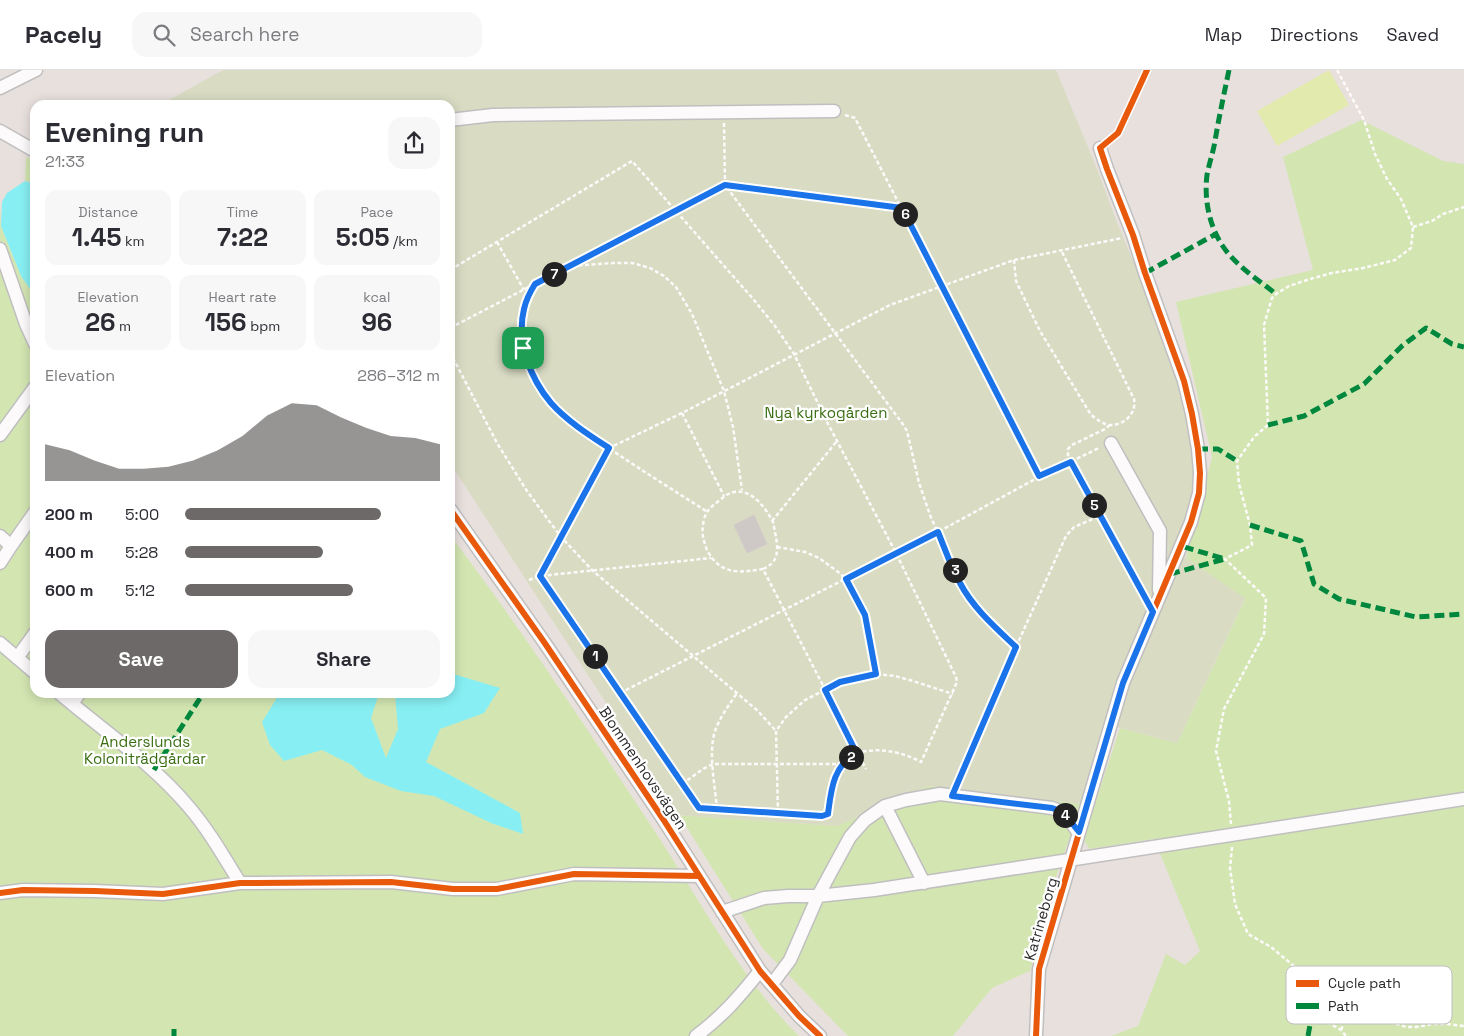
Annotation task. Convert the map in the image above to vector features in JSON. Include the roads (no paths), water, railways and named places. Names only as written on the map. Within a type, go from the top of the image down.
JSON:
[{"type":"street","points":[[0,88],[36,70]]},
{"type":"street","points":[[455,119],[493,115],[834,111]]},
{"type":"street","points":[[0,131],[30,148]]},
{"type":"street","name":"Katrineborg","points":[[1036,1036],[1039,970],[1123,683],[1195,509],[1199,492],[1198,449],[1184,380],[1100,148]]},
{"type":"street","points":[[0,249],[30,333]]},
{"type":"street","points":[[0,436],[30,394]]},
{"type":"street","points":[[1111,443],[1160,531],[1159,598]]},
{"type":"street","name":"Blommenhovsvägen","points":[[455,516],[544,642],[663,819],[760,971],[820,1036]]},
{"type":"street","points":[[0,563],[30,519]]},
{"type":"street","points":[[0,536],[11,546]]},
{"type":"street","points":[[18,658],[30,640]]},
{"type":"street","points":[[0,643],[30,669]]},
{"type":"street","points":[[65,698],[154,770],[189,807],[240,883]]},
{"type":"street","points":[[72,704],[76,698]]},
{"type":"street","points":[[772,984],[790,960],[818,896],[850,837],[865,820],[885,806],[940,794],[1052,808],[1063,812],[1079,832]]},
{"type":"street","points":[[722,912],[764,898],[818,896],[924,883],[1464,799]]},
{"type":"street","points":[[885,806],[924,883]]},
{"type":"street","points":[[0,893],[32,890],[96,890],[163,894],[240,883],[391,882],[453,889],[497,889],[574,874],[699,876]]},
{"type":"street","points":[[696,1036],[715,1022],[737,1001],[760,971]]},
{"type":"water","points":[[25,181],[30,182],[30,289],[21,276],[1,226],[2,202],[7,193]]},
{"type":"water","points":[[455,674],[500,688],[484,713],[440,729],[426,762],[520,813],[523,834],[491,823],[434,796],[401,791],[365,777],[352,765],[322,750],[284,761],[270,745],[262,722],[277,698],[377,698],[371,718],[386,758],[398,729],[395,698],[455,698]]},
{"type":"park label","name":"Nya kyrkogården","points":[[826,413]]},
{"type":"park label","name":"Anderslunds Koloniträdgårdar","points":[[145,750]]}]
